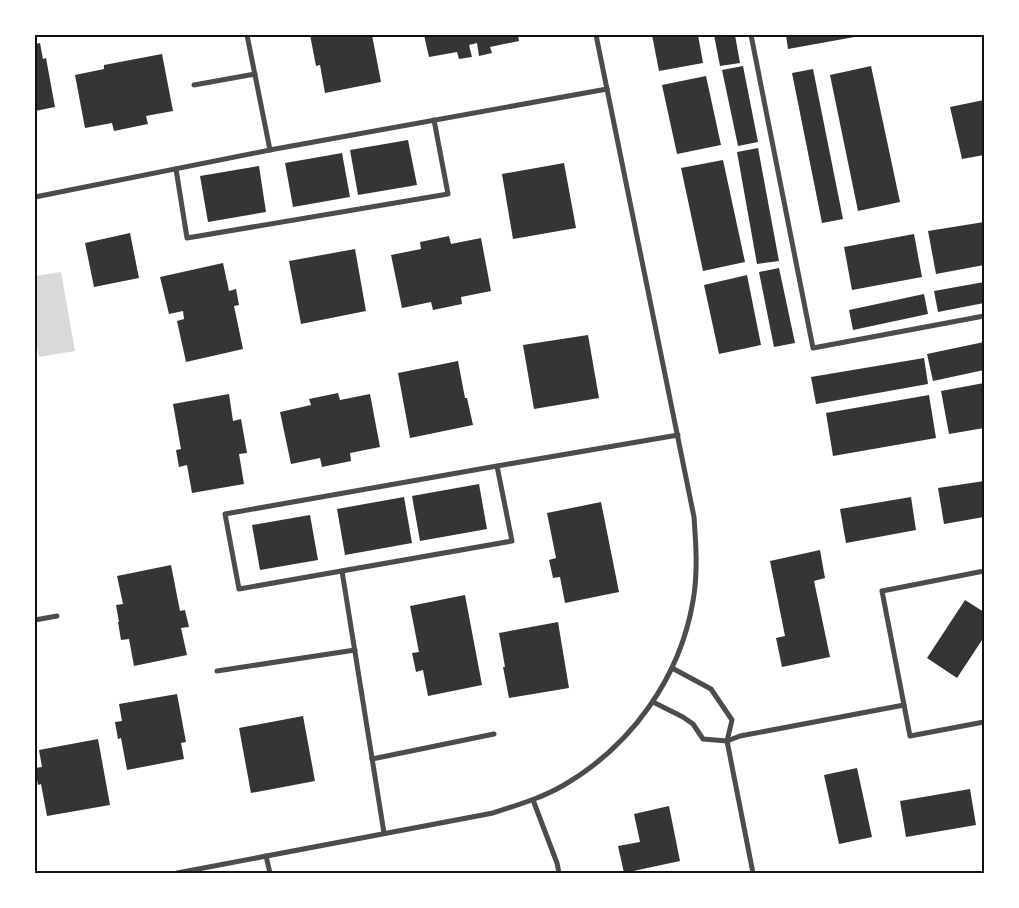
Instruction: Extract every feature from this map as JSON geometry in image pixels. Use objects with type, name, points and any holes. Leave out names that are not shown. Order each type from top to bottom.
[{"type":"street","points":[[247,35],[270,150]]},
{"type":"street","points":[[177,873],[493,813],[532,800],[564,785],[598,762],[628,734],[653,702],[672,668],[688,627],[694,600],[697,559],[694,518],[596,35]]},
{"type":"street","points":[[751,35],[813,348],[984,316]]},
{"type":"street","points":[[194,85],[255,74]]},
{"type":"street","points":[[35,196],[270,150],[607,89]]},
{"type":"street","points":[[176,168],[187,238],[448,194],[434,120]]},
{"type":"street","points":[[497,466],[512,541],[239,589],[224,514],[497,466],[678,435]]},
{"type":"street","points":[[342,571],[384,833]]},
{"type":"street","points":[[984,571],[882,591],[910,736],[984,722]]},
{"type":"street","points":[[35,620],[57,616]]},
{"type":"street","points":[[217,671],[354,650]]},
{"type":"street","points":[[672,668],[711,689],[732,720],[727,741],[753,873]]},
{"type":"street","points":[[653,702],[693,724],[703,738],[727,741],[740,736],[904,705]]},
{"type":"street","points":[[372,759],[494,734]]},
{"type":"street","points":[[532,800],[557,863],[559,873]]},
{"type":"street","points":[[266,856],[270,873]]},
{"type":"shaded area","points":[[61,272],[75,351],[39,357],[35,335],[35,276]]},
{"type":"building","points":[[310,35],[372,35],[381,82],[325,93],[320,65],[316,66]]},
{"type":"building","points":[[424,35],[518,35],[519,41],[490,47],[492,53],[479,56],[477,43],[469,45],[472,57],[459,59],[457,52],[429,57]]},
{"type":"building","points":[[652,35],[698,35],[703,63],[659,71]]},
{"type":"building","points":[[714,35],[735,35],[740,63],[720,66]]},
{"type":"building","points":[[786,35],[860,35],[860,36],[788,49]]},
{"type":"building","points":[[40,43],[43,59],[46,58],[55,107],[35,111],[35,44]]},
{"type":"building","points":[[162,54],[173,111],[146,116],[148,124],[114,131],[112,123],[85,128],[75,75],[104,69],[104,65]]},
{"type":"building","points":[[743,66],[758,142],[738,146],[722,70]]},
{"type":"building","points":[[871,66],[900,202],[858,211],[830,75]]},
{"type":"building","points":[[813,69],[843,219],[822,223],[792,73]]},
{"type":"building","points":[[706,76],[721,145],[677,154],[662,85]]},
{"type":"building","points":[[984,100],[984,155],[962,159],[950,107]]},
{"type":"building","points":[[408,140],[417,185],[358,195],[350,150]]},
{"type":"building","points":[[758,148],[779,261],[757,264],[737,152]]},
{"type":"building","points":[[342,153],[350,197],[293,207],[285,163]]},
{"type":"building","points":[[723,160],[745,262],[703,271],[681,168]]},
{"type":"building","points":[[564,163],[576,228],[513,239],[502,174]]},
{"type":"building","points":[[259,166],[266,212],[208,222],[200,176]]},
{"type":"building","points":[[984,222],[984,265],[936,274],[928,231]]},
{"type":"building","points":[[130,233],[139,278],[94,287],[85,243]]},
{"type":"building","points":[[914,234],[922,277],[852,290],[844,247]]},
{"type":"building","points":[[449,236],[451,244],[481,238],[491,291],[461,297],[462,304],[433,310],[431,302],[402,308],[391,255],[421,249],[420,242]]},
{"type":"building","points":[[355,249],[366,311],[301,324],[289,261]]},
{"type":"building","points":[[223,263],[229,291],[236,289],[239,305],[234,306],[243,349],[186,362],[177,321],[184,319],[183,311],[169,314],[160,277]]},
{"type":"building","points":[[779,268],[795,343],[774,347],[759,272]]},
{"type":"building","points":[[747,275],[761,345],[719,354],[704,285]]},
{"type":"building","points":[[984,282],[984,303],[938,312],[934,291]]},
{"type":"building","points":[[924,294],[928,314],[853,330],[849,310]]},
{"type":"building","points":[[588,335],[599,398],[534,409],[523,345]]},
{"type":"building","points":[[984,342],[984,370],[933,381],[927,354]]},
{"type":"building","points":[[924,358],[928,384],[816,404],[811,377]]},
{"type":"building","points":[[458,361],[465,398],[467,398],[473,425],[410,438],[398,373]]},
{"type":"building","points":[[984,383],[984,428],[949,434],[941,391]]},
{"type":"building","points":[[338,393],[340,400],[370,394],[380,447],[350,453],[351,461],[322,467],[320,458],[291,464],[280,412],[311,405],[309,399]]},
{"type":"building","points":[[229,394],[233,421],[241,419],[247,453],[239,454],[244,484],[192,493],[187,465],[179,467],[176,450],[181,449],[173,404]]},
{"type":"building","points":[[929,395],[936,438],[833,456],[826,413]]},
{"type":"building","points":[[984,481],[984,517],[944,524],[938,488]]},
{"type":"building","points":[[479,484],[487,529],[420,541],[412,496]]},
{"type":"building","points":[[404,497],[412,543],[345,555],[337,509]]},
{"type":"building","points":[[911,497],[916,530],[846,543],[840,509]]},
{"type":"building","points":[[601,502],[619,592],[565,603],[560,577],[553,578],[549,560],[556,558],[547,513]]},
{"type":"building","points":[[310,515],[318,560],[260,570],[252,525]]},
{"type":"building","points":[[820,550],[825,578],[814,581],[830,657],[782,667],[776,638],[785,636],[770,561]]},
{"type":"building","points":[[171,565],[180,611],[185,610],[189,627],[181,628],[187,655],[134,666],[129,639],[121,640],[116,605],[123,604],[117,576]]},
{"type":"building","points":[[465,595],[482,685],[428,696],[423,670],[416,672],[412,653],[419,652],[410,606]]},
{"type":"building","points":[[965,600],[984,612],[984,637],[957,678],[927,658]]},
{"type":"building","points":[[558,622],[569,688],[509,698],[499,633]]},
{"type":"building","points":[[177,694],[186,742],[181,743],[184,759],[127,770],[121,738],[118,739],[115,722],[122,721],[119,704]]},
{"type":"building","points":[[303,716],[315,781],[251,793],[239,728]]},
{"type":"building","points":[[98,739],[110,805],[47,816],[41,784],[38,785],[35,768],[42,767],[39,750]]},
{"type":"building","points":[[857,768],[872,837],[839,844],[824,775]]},
{"type":"building","points":[[970,789],[976,825],[906,837],[900,801]]},
{"type":"building","points":[[669,806],[680,861],[624,873],[618,846],[640,842],[634,814]]}]
